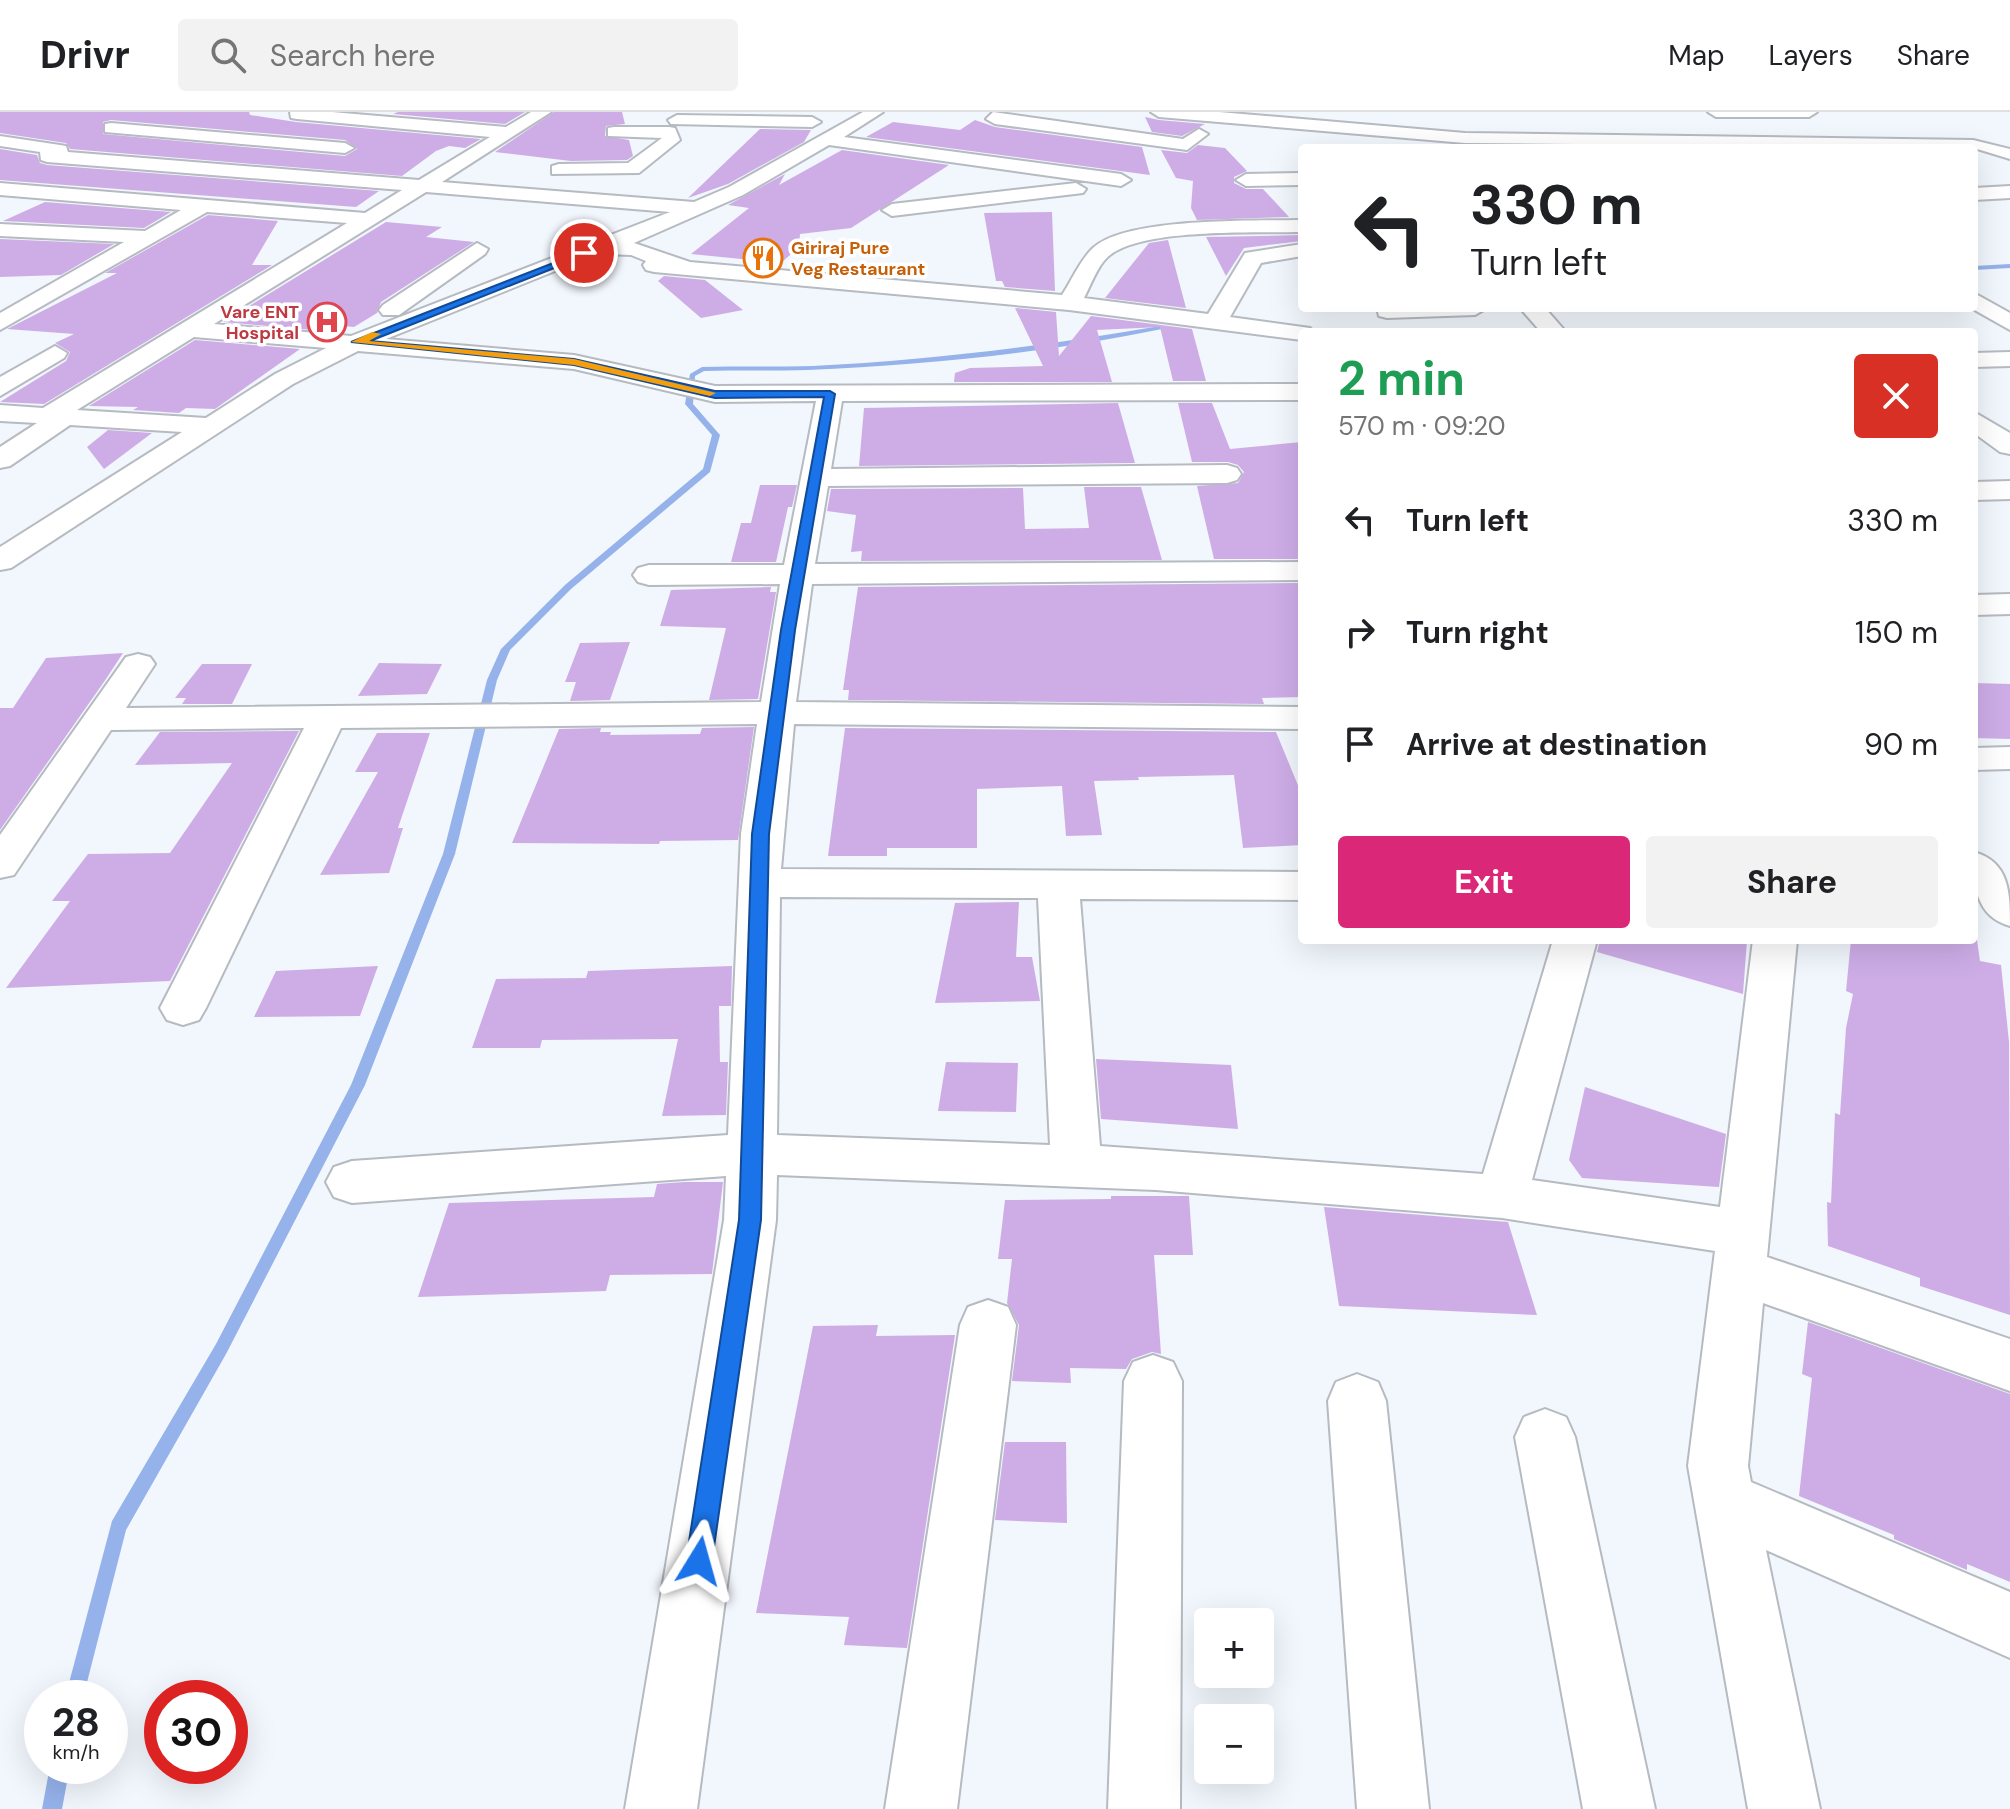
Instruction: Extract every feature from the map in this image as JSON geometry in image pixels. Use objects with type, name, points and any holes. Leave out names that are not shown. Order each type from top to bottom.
[{"type":"street","points":[[12,170],[149,112]]},
{"type":"street","points":[[0,460],[56,416],[189,329],[425,185],[469,163],[543,112]]},
{"type":"street","points":[[0,586],[267,409],[389,337],[579,264],[606,247],[697,208],[836,136],[875,112]]},
{"type":"street","points":[[1004,112],[995,119],[1187,145],[1217,117]]},
{"type":"street","points":[[1159,112],[1465,138],[1849,144]]},
{"type":"street","points":[[1705,113],[1809,112]]},
{"type":"street","points":[[286,113],[509,133]]},
{"type":"street","points":[[818,117],[808,126],[836,136],[968,159],[1121,180],[1058,192],[884,216],[968,159]]},
{"type":"street","points":[[677,120],[818,117]]},
{"type":"street","points":[[1600,142],[1626,121]]},
{"type":"street","points":[[1308,125],[1322,144]]},
{"type":"street","points":[[540,169],[632,169],[671,140],[669,132],[614,132]]},
{"type":"street","points":[[98,133],[359,149]]},
{"type":"street","points":[[0,141],[53,153],[697,208]]},
{"type":"street","points":[[1978,146],[2010,154]]},
{"type":"street","points":[[436,156],[469,163]]},
{"type":"street","points":[[151,201],[220,169]]},
{"type":"street","points":[[1246,180],[1298,179]]},
{"type":"street","points":[[0,189],[369,219]]},
{"type":"street","points":[[1978,194],[2010,192]]},
{"type":"street","points":[[0,323],[204,205]]},
{"type":"street","points":[[284,271],[283,248],[316,214]]},
{"type":"street","points":[[1069,303],[1100,252],[1128,240],[1173,232],[1298,226]]},
{"type":"street","points":[[0,230],[148,237]]},
{"type":"street","points":[[606,247],[617,260],[1069,303],[1298,332]]},
{"type":"street","points":[[389,337],[373,322],[477,249]]},
{"type":"street","points":[[1215,322],[1253,258],[1298,251]]},
{"type":"street","points":[[743,296],[782,276]]},
{"type":"street","points":[[20,286],[63,286]]},
{"type":"street","points":[[1978,303],[2010,323]]},
{"type":"street","points":[[1387,312],[1386,316],[1397,328]]},
{"type":"street","points":[[1536,312],[1550,328]]},
{"type":"street","points":[[189,329],[356,342],[389,337],[574,362],[715,394],[1298,395]]},
{"type":"street","points":[[0,561],[284,379],[356,342]]},
{"type":"street","points":[[0,388],[55,353]]},
{"type":"street","points":[[1978,360],[2010,359]]},
{"type":"street","points":[[661,1809],[750,1220],[761,834],[798,575],[830,394]]},
{"type":"street","points":[[0,413],[212,426]]},
{"type":"street","points":[[1978,423],[2010,446]]},
{"type":"street","points":[[815,478],[1227,474]]},
{"type":"street","points":[[1978,491],[2010,490]]},
{"type":"street","points":[[649,575],[1298,571]]},
{"type":"street","points":[[1978,605],[2010,604]]},
{"type":"street","points":[[0,865],[97,719],[138,664]]},
{"type":"street","points":[[97,719],[777,713],[1298,718]]},
{"type":"street","points":[[183,1008],[328,717]]},
{"type":"street","points":[[1978,759],[2010,758]]},
{"type":"street","points":[[1978,870],[2010,912]]},
{"type":"street","points":[[760,883],[1298,886]]},
{"type":"street","points":[[1058,885],[1076,1166]]},
{"type":"street","points":[[1502,1197],[1574,944]]},
{"type":"street","points":[[1775,944],[1718,1466],[1784,1809]]},
{"type":"street","points":[[352,1182],[752,1154],[1156,1169],[1502,1197],[1741,1252],[2010,1365]]},
{"type":"street","points":[[921,1809],[988,1325]]},
{"type":"street","points":[[1144,1809],[1153,1381]]},
{"type":"street","points":[[1357,1401],[1393,1809]]},
{"type":"street","points":[[1545,1437],[1619,1809]]},
{"type":"street","points":[[1725,1501],[2010,1625]]},
{"type":"building","points":[[0,112],[249,112],[250,115],[296,122],[481,139],[465,148],[449,146],[436,151],[402,176],[70,149],[66,143],[0,133]],"holes":[[[111,120],[345,140],[357,149],[345,156],[103,134],[103,122]]]},
{"type":"building","points":[[525,112],[505,124],[393,114]]},
{"type":"building","points":[[554,112],[622,112],[625,124],[606,126],[605,136],[629,140],[633,156],[627,160],[571,161],[495,152]]},
{"type":"building","points":[[1145,117],[1205,124],[1182,136],[1152,132]]},
{"type":"building","points":[[975,120],[995,127],[1142,147],[1150,175],[866,137],[893,122],[960,130]]},
{"type":"building","points":[[760,129],[811,130],[804,142],[728,184],[688,198]]},
{"type":"building","points":[[1198,145],[1225,148],[1247,171],[1234,177],[1234,183],[1246,189],[1263,189],[1289,217],[1197,220],[1191,208],[1193,181],[1176,178],[1161,150],[1187,153]]},
{"type":"building","points":[[0,149],[37,155],[40,163],[47,165],[379,191],[356,207],[0,180]]},
{"type":"building","points":[[842,150],[949,165],[851,228],[800,234],[799,247],[781,263],[691,254],[749,208],[728,205],[785,174],[779,185]]},
{"type":"building","points":[[45,202],[171,212],[144,228],[3,221]]},
{"type":"building","points":[[1052,212],[1055,291],[1005,287],[1002,281],[996,281],[984,213]]},
{"type":"building","points":[[208,215],[278,221],[252,265],[272,265],[44,404],[0,402],[66,361],[70,352],[55,343],[74,334],[7,329],[117,273],[105,273]]},
{"type":"building","points":[[386,222],[442,227],[426,237],[474,242],[381,302],[377,313],[354,327],[332,325],[324,331],[223,322]]},
{"type":"building","points":[[1298,235],[1298,241],[1244,248],[1226,276],[1206,237]]},
{"type":"building","points":[[0,239],[114,244],[61,275],[0,277]]},
{"type":"building","points":[[1168,240],[1186,308],[1105,298],[1149,243]]},
{"type":"building","points":[[664,276],[705,280],[743,310],[701,318],[658,281]]},
{"type":"building","points":[[1015,308],[1056,312],[1059,356],[1091,316],[1192,329],[1206,381],[1173,381],[1160,327],[1097,330],[1112,382],[954,382],[955,373],[970,368],[1043,366]]},
{"type":"building","points":[[195,340],[300,349],[215,409],[186,408],[179,413],[133,410],[138,407],[89,406]]},
{"type":"building","points":[[1118,403],[1135,463],[859,466],[864,408]]},
{"type":"building","points":[[1178,403],[1212,403],[1230,449],[1298,442],[1298,559],[1214,559],[1197,486],[1238,483],[1244,472],[1238,465],[1228,462],[1192,462]]},
{"type":"building","points":[[108,430],[152,433],[104,469],[87,447]]},
{"type":"building","points":[[760,485],[797,485],[792,507],[788,507],[776,562],[731,562],[741,523],[751,523]]},
{"type":"building","points":[[1084,487],[1141,487],[1162,560],[861,561],[862,551],[851,552],[856,515],[827,511],[831,489],[1023,488],[1025,529],[1089,528]]},
{"type":"building","points":[[1298,583],[1298,697],[1262,698],[1264,704],[848,700],[849,690],[843,690],[858,587]]},
{"type":"building","points":[[771,587],[770,592],[776,592],[758,699],[709,700],[726,628],[660,626],[671,590]]},
{"type":"building","points":[[630,642],[610,700],[570,701],[576,682],[565,682],[580,643]]},
{"type":"building","points":[[123,653],[0,830],[0,708],[13,708],[46,658]]},
{"type":"building","points":[[379,663],[442,664],[427,694],[358,696]]},
{"type":"building","points":[[202,664],[252,664],[232,704],[182,704],[186,698],[175,698]]},
{"type":"building","points":[[1978,683],[2010,684],[2010,739],[1978,738]]},
{"type":"building","points":[[754,727],[738,840],[660,841],[659,844],[512,843],[559,729],[601,728],[600,732],[611,732],[610,735],[700,734],[702,728]]},
{"type":"building","points":[[845,728],[1276,732],[1298,785],[1298,845],[1243,848],[1234,775],[1138,777],[1139,780],[1094,781],[1102,835],[1066,836],[1062,786],[977,789],[977,848],[887,848],[887,856],[828,856]]},
{"type":"building","points":[[299,731],[170,981],[6,988],[70,901],[52,901],[88,854],[170,853],[232,763],[135,765],[160,732]]},
{"type":"building","points":[[377,733],[430,733],[398,828],[403,828],[389,873],[320,875],[378,772],[355,772]]},
{"type":"building","points":[[1019,902],[1016,957],[1032,957],[1040,1001],[935,1003],[955,903]]},
{"type":"building","points":[[1599,944],[1747,944],[1743,994],[1597,952]]},
{"type":"building","points":[[1851,944],[1978,944],[1980,961],[2001,965],[2009,1042],[2010,1315],[1920,1286],[1920,1278],[1828,1246],[1827,1202],[1831,1203],[1835,1113],[1840,1115],[1846,1028],[1853,994],[1846,991]]},
{"type":"building","points":[[378,966],[360,1016],[254,1017],[276,971]]},
{"type":"building","points":[[732,966],[731,1006],[719,1006],[720,1062],[728,1062],[726,1115],[662,1116],[678,1039],[542,1040],[540,1048],[472,1048],[496,979],[586,978],[588,971]]},
{"type":"building","points":[[1096,1059],[1231,1065],[1238,1129],[1101,1119]]},
{"type":"building","points":[[946,1062],[1018,1063],[1016,1112],[938,1111]]},
{"type":"building","points":[[1585,1087],[1726,1134],[1719,1187],[1582,1178],[1569,1160]]},
{"type":"building","points":[[723,1182],[712,1274],[610,1275],[606,1291],[418,1297],[449,1203],[654,1197],[657,1184]]},
{"type":"building","points":[[1111,1196],[1189,1196],[1193,1255],[1154,1255],[1161,1354],[1152,1352],[1132,1359],[1126,1369],[1070,1368],[1071,1383],[1012,1381],[1019,1325],[1007,1303],[1012,1259],[998,1259],[1005,1200],[1111,1199]]},
{"type":"building","points":[[1324,1207],[1508,1222],[1537,1315],[1339,1306]]},
{"type":"building","points":[[1808,1322],[2010,1394],[2010,1582],[1967,1564],[1967,1570],[1894,1539],[1894,1535],[1799,1496],[1812,1378],[1802,1374]]},
{"type":"building","points":[[878,1325],[876,1336],[955,1335],[907,1648],[844,1645],[849,1617],[756,1613],[813,1326]]},
{"type":"building","points":[[1005,1442],[1066,1442],[1067,1523],[995,1520]]},
{"type":"waterway","points":[[1978,268],[2010,266]]},
{"type":"waterway","points":[[79,1680],[118,1527],[221,1349],[358,1085],[449,854],[492,680],[506,649],[568,587],[707,470],[716,435],[689,404],[692,375],[702,369],[810,368],[951,357],[1035,348],[1160,328]]},
{"type":"waterway","points":[[52,1809],[57,1784]]},
{"type":"slow traffic","points":[[376,334],[356,342],[574,362],[710,393]]},
{"type":"place","name":"Giriraj Pure Veg Restaurant","points":[[763,258]]},
{"type":"place","name":"Vare ENT Hospital","points":[[327,322]]},
{"type":"route","points":[[584,253],[356,342],[574,362],[715,394],[830,394],[788,630],[761,834],[750,1220],[699,1561]]}]
